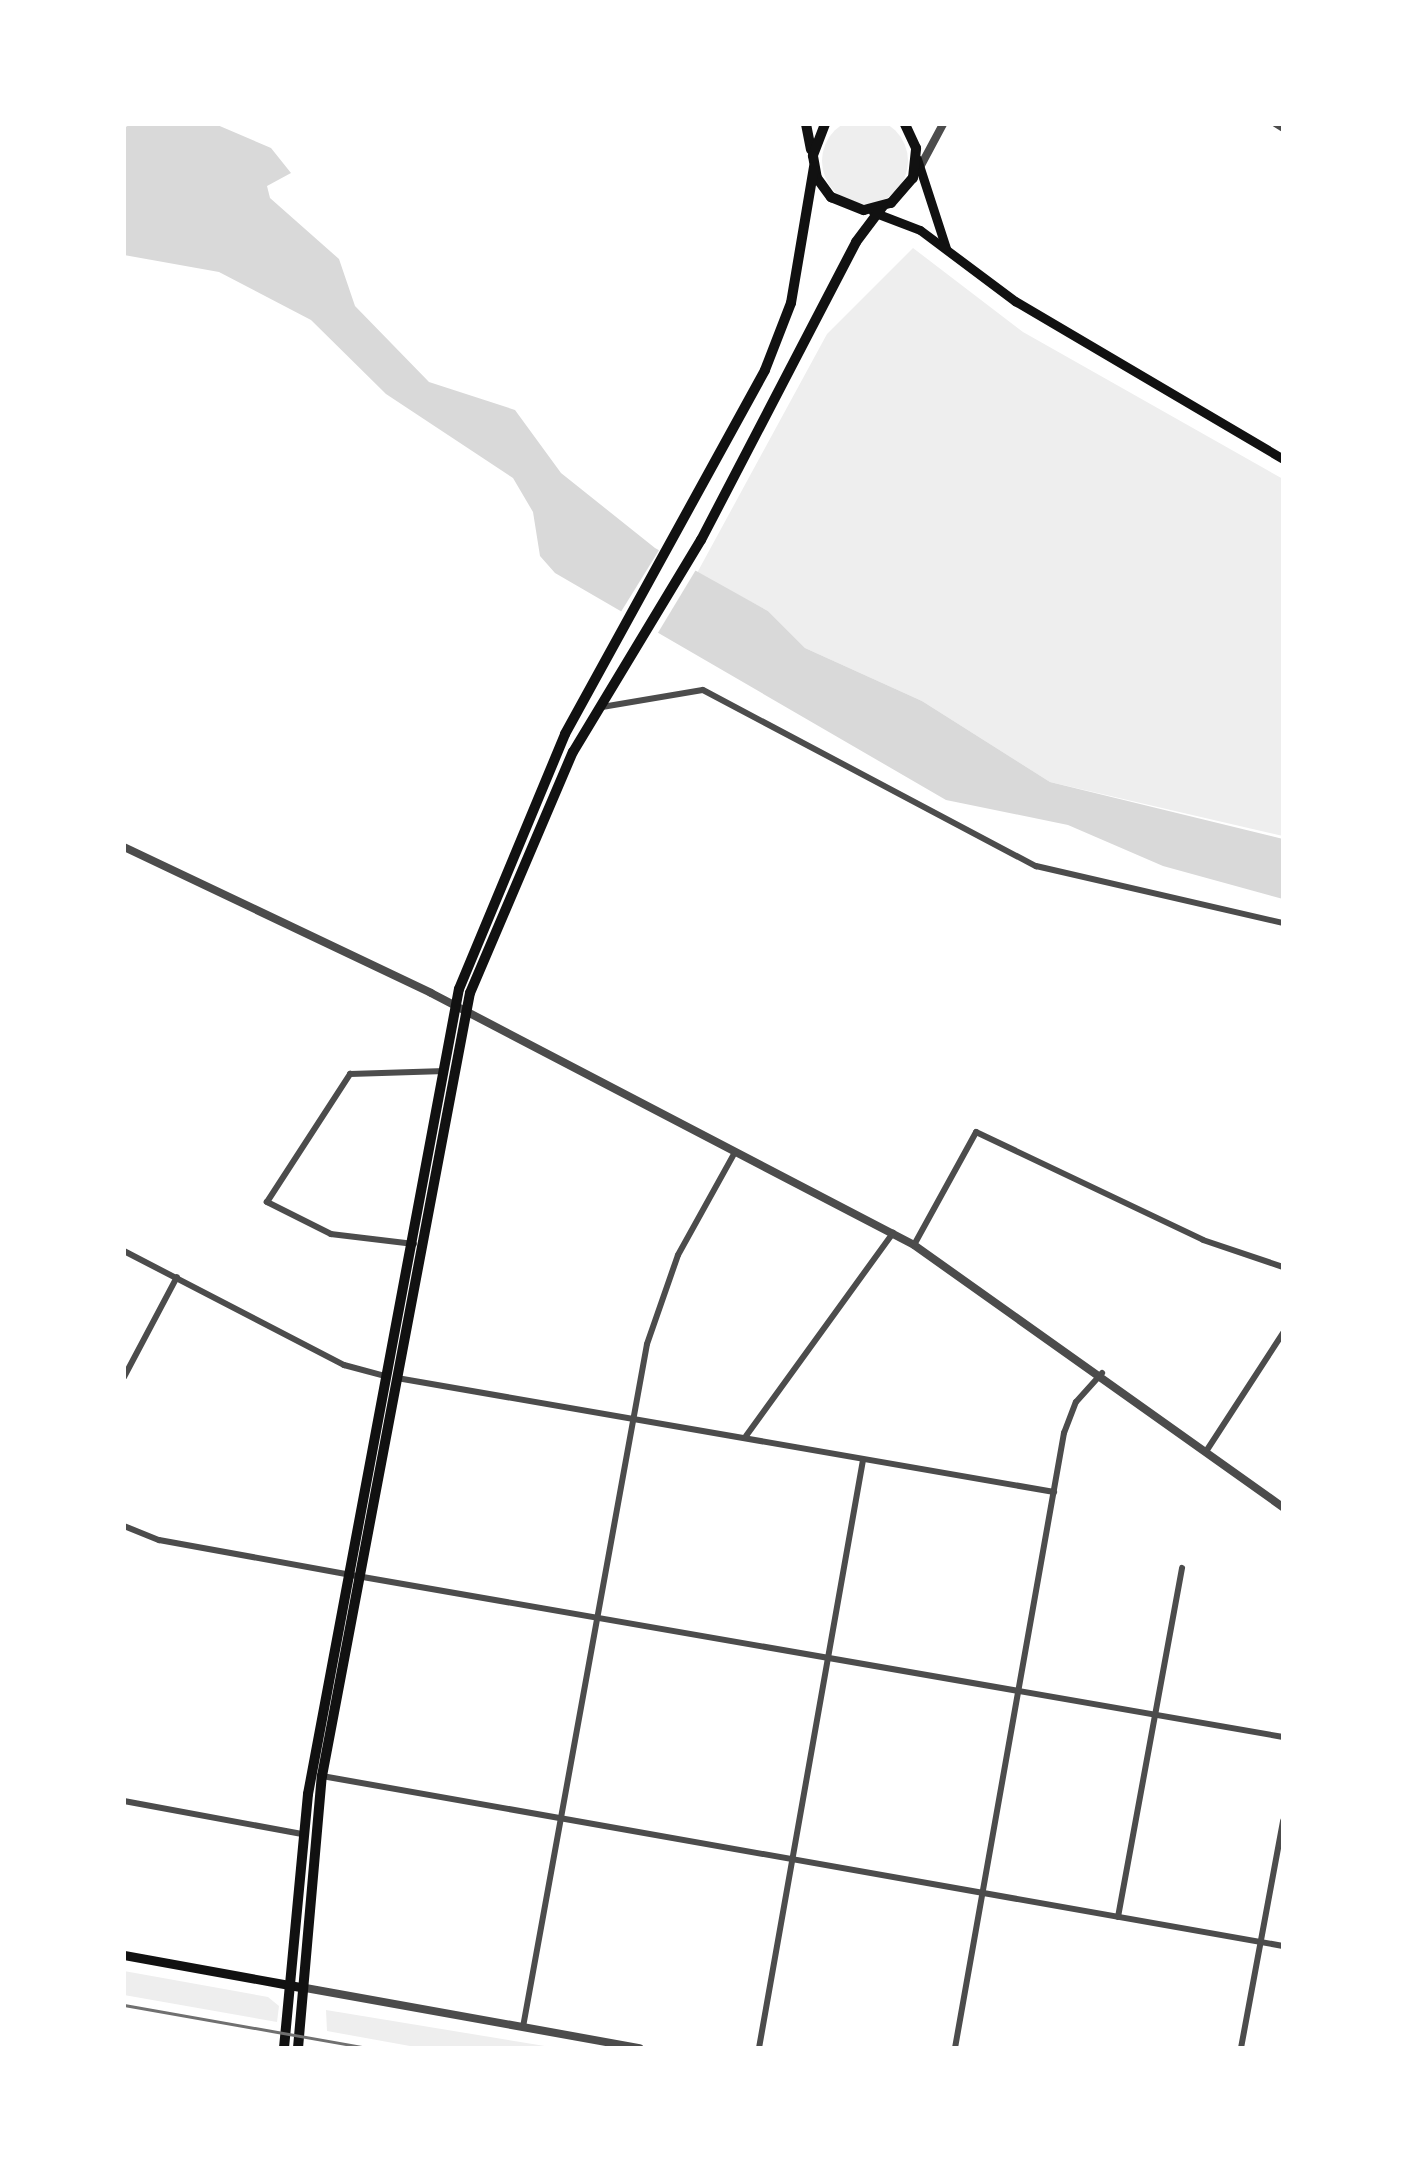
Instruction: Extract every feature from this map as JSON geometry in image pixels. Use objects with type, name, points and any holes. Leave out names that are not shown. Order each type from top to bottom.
[{"type":"main road","points":[[806,124],[813,161],[831,197],[864,210],[880,210],[946,248],[1015,301],[1283,459]]},
{"type":"main road","points":[[298,2048],[300,1987],[322,1776],[455,1007],[549,768],[612,645],[683,529],[785,323],[813,161],[825,124]]},
{"type":"main road","points":[[905,124],[946,248]]},
{"type":"main road","points":[[284,2048],[286,1985],[302,1834],[345,1574],[391,1377],[466,1014],[544,812],[631,655],[701,540],[880,210],[913,178],[918,163]]},
{"type":"main road","points":[[124,1955],[300,1987]]},
{"type":"street","points":[[918,163],[943,124]]},
{"type":"street","points":[[1275,124],[1283,129]]},
{"type":"street","points":[[602,707],[703,690],[1036,866],[1283,923]]},
{"type":"street","points":[[124,847],[455,1007],[734,1154],[893,1233],[1102,1373],[1283,1507]]},
{"type":"street","points":[[414,1244],[331,1234],[270,1206],[268,1196],[350,1074],[445,1071]]},
{"type":"street","points":[[914,1245],[976,1132],[1203,1240],[1283,1267]]},
{"type":"street","points":[[523,2027],[600,1616],[633,1416],[678,1255],[734,1154]]},
{"type":"street","points":[[746,1436],[893,1233]]},
{"type":"street","points":[[124,1251],[344,1365],[391,1377],[633,1416],[863,1460],[1054,1492]]},
{"type":"street","points":[[124,1377],[177,1277]]},
{"type":"street","points":[[1207,1450],[1283,1333]]},
{"type":"street","points":[[955,2048],[1016,1690],[1069,1416],[1102,1373]]},
{"type":"street","points":[[759,2048],[791,1859],[831,1657],[863,1460]]},
{"type":"street","points":[[124,1526],[159,1540],[345,1574],[1283,1737]]},
{"type":"street","points":[[1118,1917],[1182,1568]]},
{"type":"street","points":[[322,1776],[1283,1946]]},
{"type":"street","points":[[124,1801],[302,1834]]},
{"type":"street","points":[[1241,2048],[1283,1821]]},
{"type":"street","points":[[300,1987],[640,2048]]},
{"type":"shaded area","points":[[865,118],[889,125],[901,137],[908,161],[901,185],[889,197],[865,204],[841,197],[829,185],[822,161],[829,137],[841,125]]},
{"type":"shaded area","points":[[131,124],[215,124],[271,148],[291,173],[267,186],[270,198],[339,259],[355,306],[429,382],[515,410],[561,473],[655,548],[768,611],[805,648],[922,701],[1050,782],[1283,839],[1283,899],[1163,866],[1068,825],[946,800],[555,573],[540,556],[533,512],[513,478],[386,394],[311,320],[219,272],[124,255],[124,128]]},
{"type":"shaded area","points":[[913,248],[1023,332],[1283,479],[1283,836],[1050,782],[922,701],[805,648],[768,611],[697,573],[827,334]]},
{"type":"shaded area","points":[[124,1971],[268,1997],[279,2006],[277,2022],[124,1995]]},
{"type":"shaded area","points":[[326,2010],[557,2048],[421,2048],[327,2031]]},
{"type":"pier","points":[[661,547],[697,568],[656,636],[619,615]]},
{"type":"railway","points":[[124,2005],[367,2048]]}]
